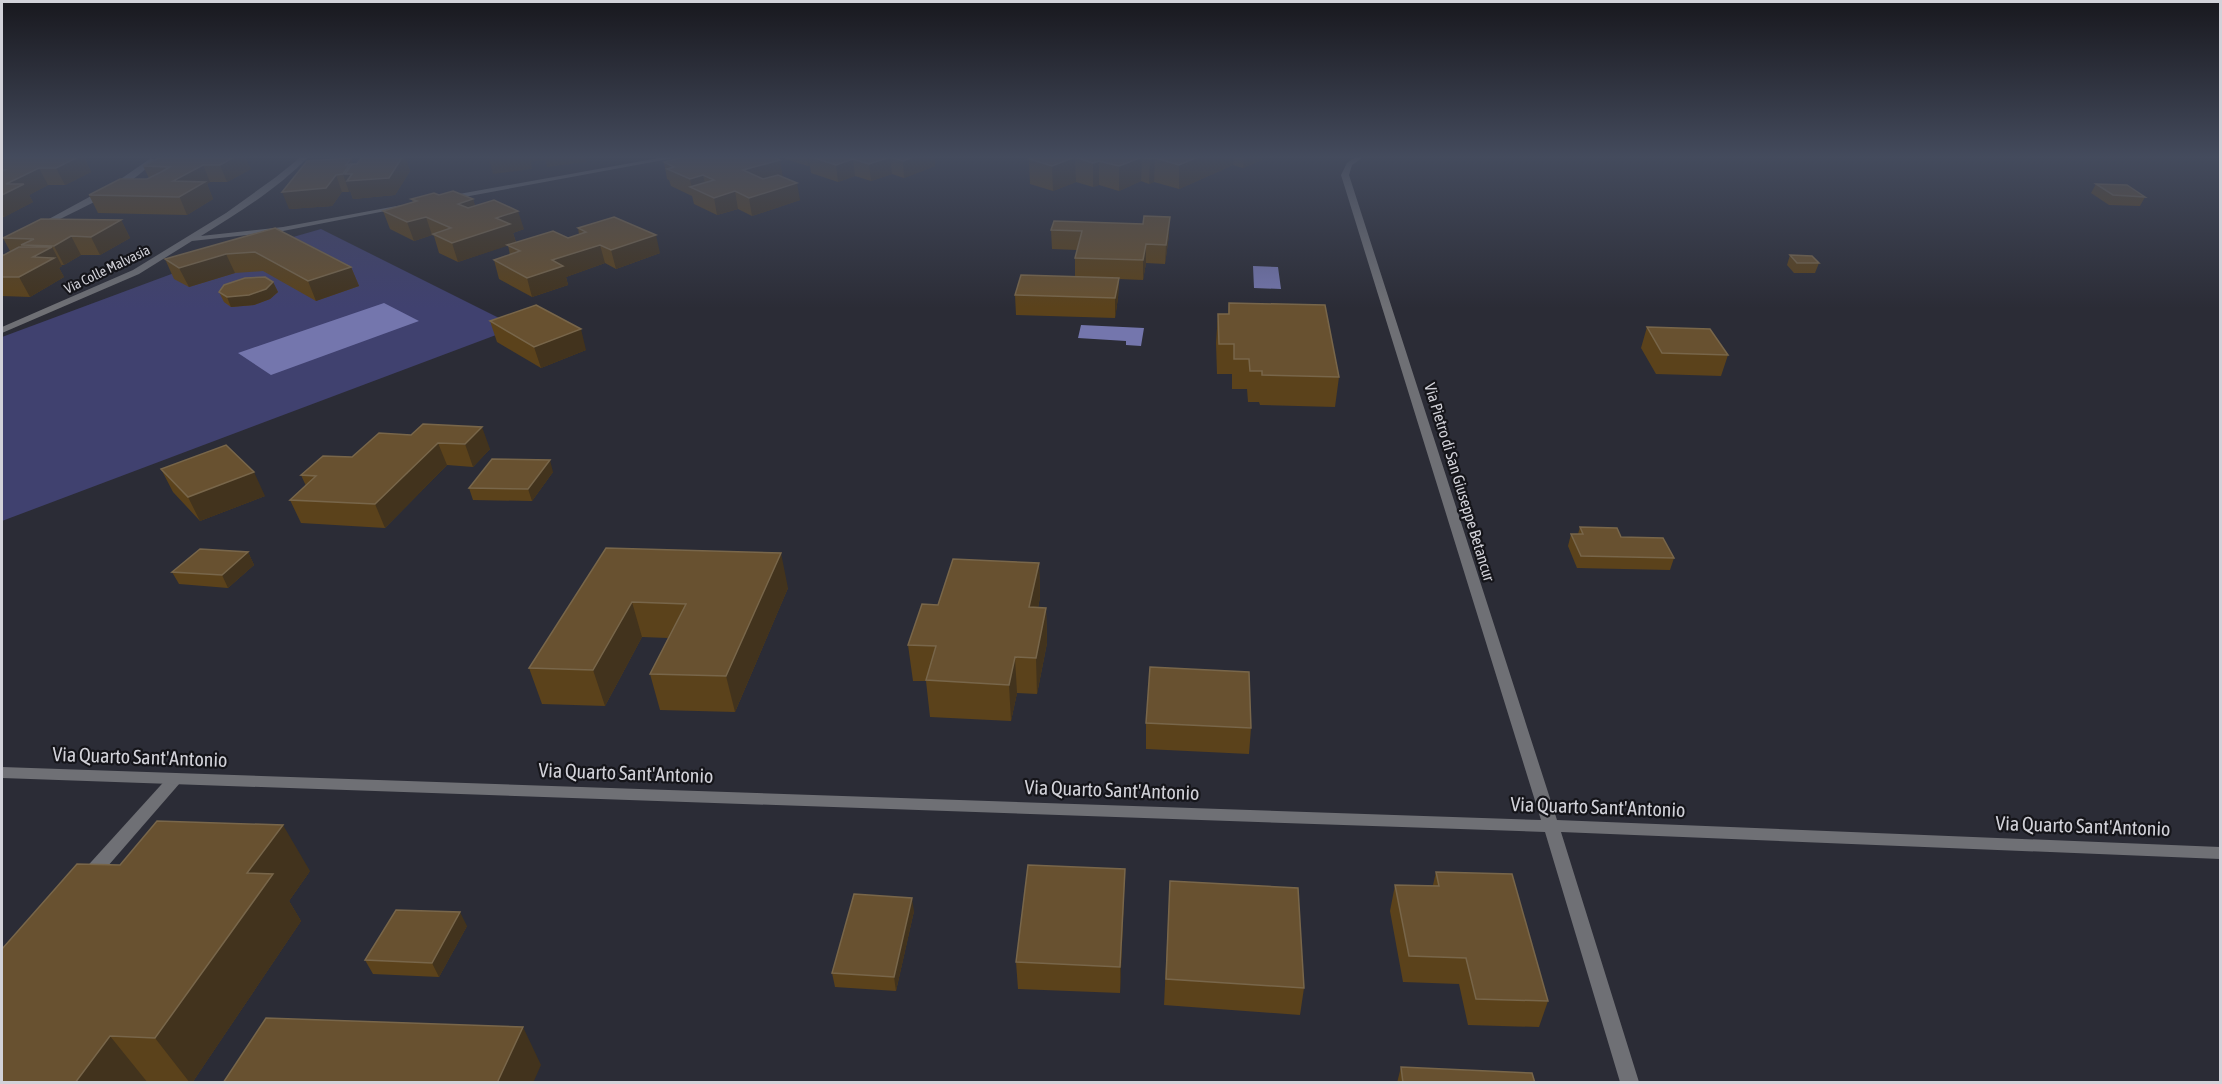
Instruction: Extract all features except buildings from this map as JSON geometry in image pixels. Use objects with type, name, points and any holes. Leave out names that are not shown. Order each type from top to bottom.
[{"type":"street","points":[[32,230],[76,207]]},
{"type":"street","name":"Via Colle Malvasia","points":[[2,330],[136,272],[193,239],[241,207]]},
{"type":"street","points":[[193,239],[283,229],[406,207]]},
{"type":"street","name":"Via Pietro di San Giuseppe Betancur","points":[[1355,207],[1551,826]]},
{"type":"street","name":"Via Quarto Sant'Antonio","points":[[2,773],[1551,826],[2220,853]]},
{"type":"street","points":[[81,885],[175,779]]},
{"type":"street","points":[[1551,826],[1629,1083]]},
{"type":"shaded area","points":[[321,229],[517,327],[2,521],[2,337],[193,266]]},
{"type":"shaded area","points":[[1253,266],[1278,267],[1281,289],[1254,288]]},
{"type":"shaded area","points":[[384,303],[419,321],[271,375],[238,353]]},
{"type":"shaded area","points":[[1081,325],[1144,328],[1141,346],[1126,345],[1126,341],[1078,338]]}]
